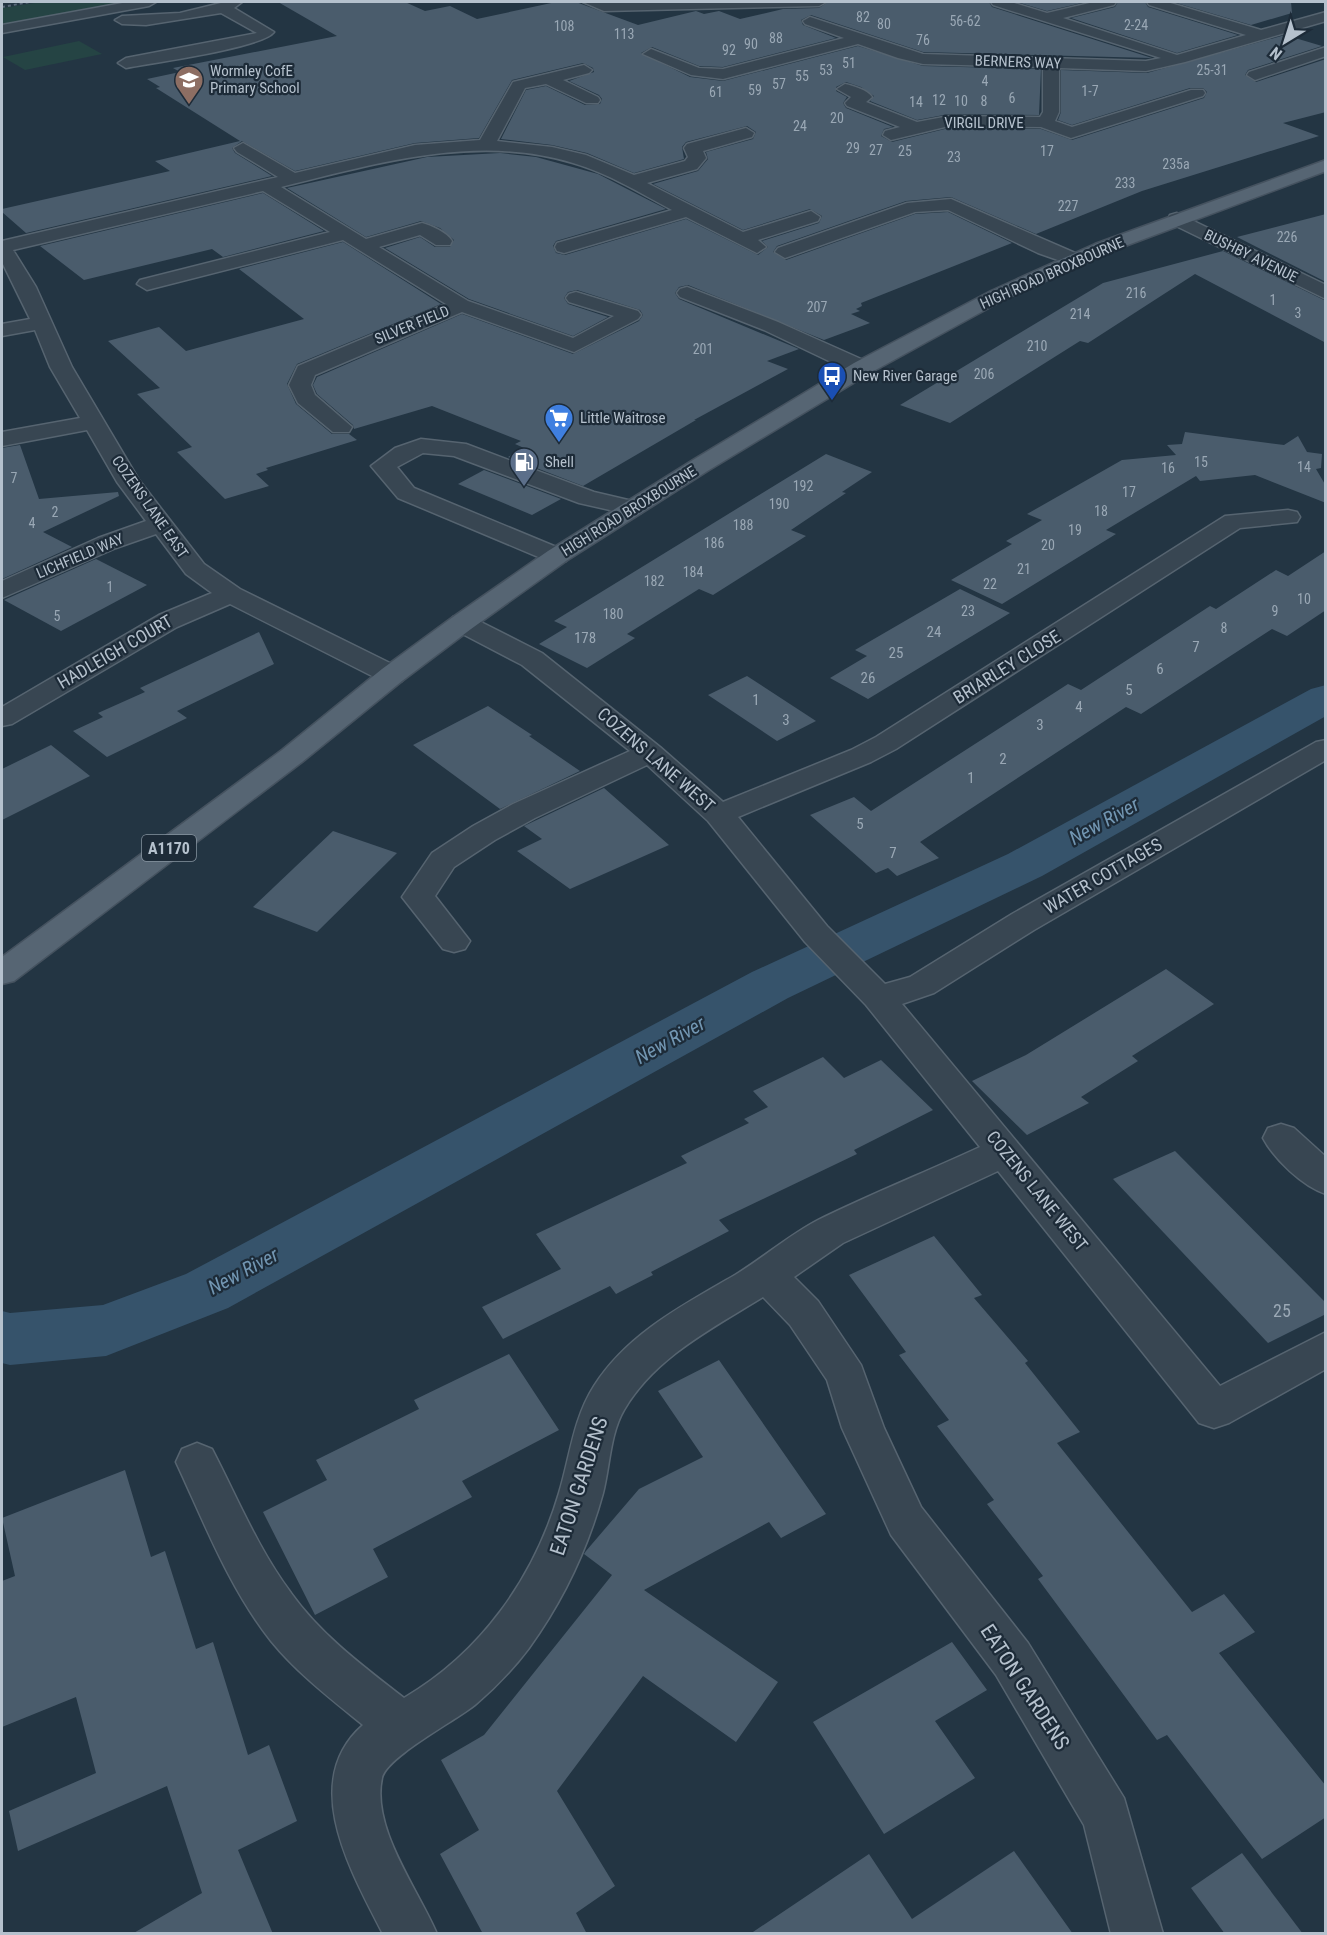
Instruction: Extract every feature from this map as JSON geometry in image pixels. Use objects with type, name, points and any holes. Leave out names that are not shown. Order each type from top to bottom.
[{"type":"main road","name":"HIGH ROAD BROXBOURNE","points":[[2,973],[292,756],[392,675],[462,623],[557,556],[632,508],[862,368],[998,295],[1075,260],[1177,219],[1326,165]]},
{"type":"street","points":[[2,29],[149,2]]},
{"type":"street","points":[[597,4],[775,5],[819,2]]},
{"type":"street","points":[[1008,2],[1180,59]]},
{"type":"street","points":[[1048,17],[1109,2]]},
{"type":"street","points":[[1154,2],[1261,35]]},
{"type":"street","points":[[98,11],[112,18],[136,22],[229,4],[267,32],[256,38],[126,63]]},
{"type":"street","points":[[1304,8],[1326,15]]},
{"type":"street","name":"BERNERS WAY","points":[[810,21],[922,58],[1146,66],[1180,59],[1326,15]]},
{"type":"street","points":[[1038,30],[1066,23]]},
{"type":"street","points":[[1287,27],[1316,35]]},
{"type":"street","points":[[651,54],[697,72],[723,74],[859,39]]},
{"type":"street","points":[[1141,47],[1171,39]]},
{"type":"street","points":[[1255,75],[1326,51]]},
{"type":"street","name":"VIRGIL DRIVE","points":[[1043,122],[1048,119],[1051,112],[1051,63]]},
{"type":"street","points":[[486,145],[519,85],[584,70]]},
{"type":"street","points":[[547,78],[592,100]]},
{"type":"street","points":[[845,89],[864,97],[853,103],[916,127]]},
{"type":"street","name":"VIRGIL DRIVE","points":[[891,135],[916,127],[949,121],[1043,122],[1071,133],[1197,93]]},
{"type":"street","points":[[633,182],[691,165],[697,158],[693,148],[746,133]]},
{"type":"street","points":[[2,247],[415,150],[486,145],[552,152],[580,159],[633,182],[750,243],[811,217]]},
{"type":"street","points":[[243,148],[293,179]]},
{"type":"street","name":"SILVER FIELD","points":[[266,185],[462,305]]},
{"type":"street","points":[[785,252],[912,207],[951,204],[1045,249],[1075,260]]},
{"type":"street","points":[[564,247],[688,211]]},
{"type":"street","points":[[403,217],[443,241]]},
{"type":"street","name":"BUSHBY AVENUE","points":[[1177,219],[1326,293]]},
{"type":"street","points":[[364,245],[422,229]]},
{"type":"street","points":[[147,284],[345,234]]},
{"type":"street","name":"COZENS LANE EAST","points":[[2,247],[26,287],[61,367],[129,482],[195,569],[231,594],[392,675]]},
{"type":"street","points":[[687,293],[771,326],[862,368]]},
{"type":"street","points":[[462,305],[574,345],[631,315],[576,298]]},
{"type":"street","name":"SILVER FIELD","points":[[341,427],[306,398],[300,385],[306,371],[462,305]]},
{"type":"street","points":[[2,330],[41,323]]},
{"type":"street","points":[[2,439],[94,423]]},
{"type":"street","points":[[557,556],[406,493],[383,466],[403,453],[421,446],[458,449],[587,498],[632,508]]},
{"type":"street","name":"BRIARLEY CLOSE","points":[[719,814],[852,760],[886,743],[999,673],[1234,520],[1287,517]]},
{"type":"street","name":"LICHFIELD WAY","points":[[2,590],[107,543],[160,525]]},
{"type":"street","name":"HADLEIGH COURT","points":[[2,718],[168,621],[231,594]]},
{"type":"street","name":"COZENS LANE WEST","points":[[462,623],[493,636],[532,659],[650,753],[719,814],[816,934],[867,987],[1006,1151],[1214,1410],[1326,1349]]},
{"type":"street","name":"WATER COTTAGES","points":[[867,987],[907,992],[922,985],[1023,922],[1326,748]]},
{"type":"street","points":[[454,941],[418,897],[443,860],[524,811],[650,753]]},
{"type":"street","points":[[1281,1138],[1326,1180]]},
{"type":"street","name":"EATON GARDENS","points":[[411,1934],[368,1845],[357,1807],[355,1785],[359,1768],[379,1741],[440,1703],[493,1656],[547,1582],[582,1492],[596,1427],[608,1400],[621,1380],[643,1355],[667,1336],[767,1275],[830,1232],[1006,1151]]},
{"type":"street","name":"EATON GARDENS","points":[[767,1275],[804,1313],[836,1357],[847,1377],[863,1428],[906,1521],[1012,1659],[1106,1816],[1137,1934]]},
{"type":"street","points":[[197,1462],[257,1579],[288,1626],[340,1676],[403,1727]]},
{"type":"green space","points":[[41,2],[126,2],[2,24],[2,8]]},
{"type":"green space","points":[[79,41],[102,54],[25,70],[3,57]]},
{"type":"building","points":[[278,2],[405,2],[425,11],[450,6],[477,19],[556,2],[576,2],[638,25],[696,11],[704,14],[719,11],[740,19],[783,9],[819,8],[828,2],[989,2],[992,7],[1152,58],[923,52],[811,15],[801,20],[803,25],[836,38],[723,67],[699,66],[652,47],[641,53],[690,77],[723,81],[858,46],[923,66],[1041,69],[1039,115],[949,114],[917,120],[870,101],[874,96],[861,87],[846,82],[836,87],[836,91],[847,97],[843,103],[846,108],[893,127],[884,129],[881,136],[892,142],[949,128],[1041,129],[1072,140],[1204,98],[1207,92],[1203,88],[1190,88],[1072,125],[1058,120],[1061,112],[1061,70],[1147,73],[1285,35],[1322,46],[1248,70],[1245,75],[1256,82],[1326,59],[1326,112],[1283,123],[1319,136],[1142,191],[1036,234],[951,197],[906,201],[777,246],[773,252],[786,260],[915,214],[948,212],[1012,243],[861,303],[862,306],[856,309],[860,311],[851,314],[870,323],[824,340],[688,285],[679,287],[675,293],[679,299],[799,349],[767,361],[788,369],[694,420],[696,420],[583,486],[508,457],[524,448],[515,444],[521,441],[432,406],[354,429],[353,425],[317,394],[313,385],[317,377],[462,314],[573,354],[639,321],[643,315],[640,310],[577,290],[568,292],[564,298],[568,304],[608,317],[573,336],[469,299],[385,248],[420,237],[435,247],[450,247],[454,240],[440,228],[421,221],[366,237],[287,188],[427,157],[500,153],[536,157],[598,174],[666,209],[556,241],[553,246],[556,253],[565,255],[686,219],[758,255],[768,247],[762,241],[819,223],[822,216],[810,209],[743,230],[653,184],[698,171],[708,159],[706,152],[753,139],[756,132],[747,126],[686,142],[682,147],[684,159],[634,173],[587,153],[552,145],[501,139],[526,90],[546,86],[585,105],[600,104],[602,99],[599,95],[569,81],[594,72],[593,68],[583,63],[512,80],[479,138],[415,143],[295,171],[242,141],[232,148],[235,153],[272,176],[26,233],[2,212],[2,209],[170,171],[155,161],[240,141],[156,88],[160,87],[147,79],[180,72],[173,68],[337,36]]},
{"type":"building","points":[[1017,2],[1086,2],[1047,11]]},
{"type":"building","points":[[1118,2],[1145,2],[1148,7],[1238,35],[1177,53],[1071,18],[1115,7]]},
{"type":"building","points":[[1173,2],[1291,2],[1292,13],[1251,25]]},
{"type":"building","points":[[263,193],[324,231],[223,257],[212,249],[84,280],[40,246]]},
{"type":"building","points":[[1326,214],[1326,282],[1237,237]]},
{"type":"building","points":[[343,242],[441,304],[297,364],[287,384],[296,404],[332,434],[349,434],[357,440],[266,468],[268,470],[256,474],[269,486],[225,499],[177,452],[192,447],[137,394],[160,388],[108,341],[159,327],[186,351],[304,319],[239,269]]},
{"type":"building","points":[[1223,251],[1326,301],[1326,343],[1195,274],[1088,343],[1080,341],[950,423],[900,405],[1103,283]]},
{"type":"building","points":[[1185,432],[1284,445],[1298,436],[1307,452],[1322,454],[1321,468],[1316,469],[1326,486],[1326,503],[1255,475],[1200,481],[1196,476],[1106,530],[1116,534],[1002,604],[951,580],[1012,544],[1006,541],[1042,520],[1027,514],[1122,460],[1176,455],[1167,445],[1182,444]]},
{"type":"building","points":[[20,445],[39,499],[118,492],[119,496],[43,532],[72,547],[2,579],[2,448]]},
{"type":"building","points":[[826,454],[872,472],[842,492],[846,493],[791,530],[806,536],[713,595],[699,589],[627,634],[635,638],[587,668],[539,644],[567,627],[554,621]]},
{"type":"building","points":[[484,470],[561,499],[532,515],[458,484]]},
{"type":"building","points":[[1326,551],[1326,610],[1287,636],[1272,629],[1141,714],[1126,707],[920,842],[939,858],[897,876],[888,868],[876,873],[810,815],[854,797],[871,811],[1068,684],[1081,690],[1210,606],[1216,609],[1276,570],[1288,576]]},
{"type":"building","points":[[96,559],[147,585],[61,631],[4,600]]},
{"type":"building","points":[[960,589],[1010,613],[868,699],[830,678],[867,656],[855,650]]},
{"type":"building","points":[[259,632],[274,664],[177,711],[187,718],[107,757],[73,731],[103,717],[98,713],[145,692],[140,688]]},
{"type":"building","points":[[747,676],[816,721],[777,741],[708,695]]},
{"type":"building","points":[[488,706],[580,771],[500,809],[413,745]]},
{"type":"building","points":[[51,745],[90,776],[2,820],[2,769]]},
{"type":"building","points":[[604,788],[669,845],[570,889],[517,851],[542,839],[524,826]]},
{"type":"building","points":[[333,831],[397,853],[317,932],[253,907]]},
{"type":"building","points":[[1166,969],[1214,1004],[1132,1056],[1138,1061],[1081,1097],[1089,1103],[1027,1135],[972,1081],[1026,1055]]},
{"type":"building","points":[[823,1057],[844,1078],[881,1060],[933,1110],[854,1150],[857,1154],[719,1220],[729,1231],[651,1272],[653,1275],[616,1294],[610,1286],[503,1339],[482,1307],[561,1269],[536,1234],[687,1163],[681,1156],[749,1123],[744,1119],[768,1107],[753,1091]]},
{"type":"building","points":[[1175,1151],[1326,1303],[1326,1314],[1268,1343],[1113,1179]]},
{"type":"building","points":[[934,1236],[982,1295],[974,1298],[1028,1361],[1025,1363],[1080,1432],[1057,1443],[1192,1612],[1224,1594],[1255,1632],[1219,1653],[1326,1786],[1326,1817],[1262,1859],[1167,1735],[1157,1740],[1038,1579],[1043,1576],[987,1504],[994,1500],[937,1426],[949,1420],[899,1355],[906,1352],[849,1275]]},
{"type":"building","points":[[509,1354],[559,1430],[462,1481],[472,1497],[373,1549],[388,1577],[315,1615],[263,1512],[327,1480],[316,1460],[419,1409],[414,1400]]},
{"type":"building","points":[[719,1360],[826,1514],[781,1538],[769,1522],[644,1590],[778,1682],[736,1742],[643,1676],[557,1791],[615,1886],[576,1913],[587,1934],[483,1934],[440,1854],[479,1830],[441,1760],[484,1735],[612,1575],[584,1554],[639,1489],[703,1457],[658,1391]]},
{"type":"building","points":[[125,1470],[151,1557],[165,1551],[196,1649],[213,1642],[248,1755],[269,1745],[297,1821],[238,1850],[273,1934],[132,1934],[202,1893],[167,1786],[18,1851],[9,1811],[96,1773],[76,1697],[2,1727],[2,1581],[15,1576],[2,1518]]},
{"type":"building","points":[[952,1642],[987,1690],[935,1721],[975,1778],[884,1834],[813,1722]]},
{"type":"building","points":[[1014,1851],[1073,1934],[750,1934],[869,1854],[912,1919]]},
{"type":"building","points":[[1242,1853],[1303,1934],[1225,1934],[1191,1888]]},
{"type":"waterway","name":"New River","points":[[2,1337],[10,1339],[106,1330],[207,1291],[770,985],[1025,865],[1326,698]]},
{"type":"railway","points":[[2,7],[30,2]]},
{"type":"place","name":"Wormley CofE Primary School","points":[[189,106]]},
{"type":"place","name":"New River Garage","points":[[832,402]]},
{"type":"place","name":"Little Waitrose","points":[[559,444]]},
{"type":"place","name":"Shell","points":[[524,488]]}]
